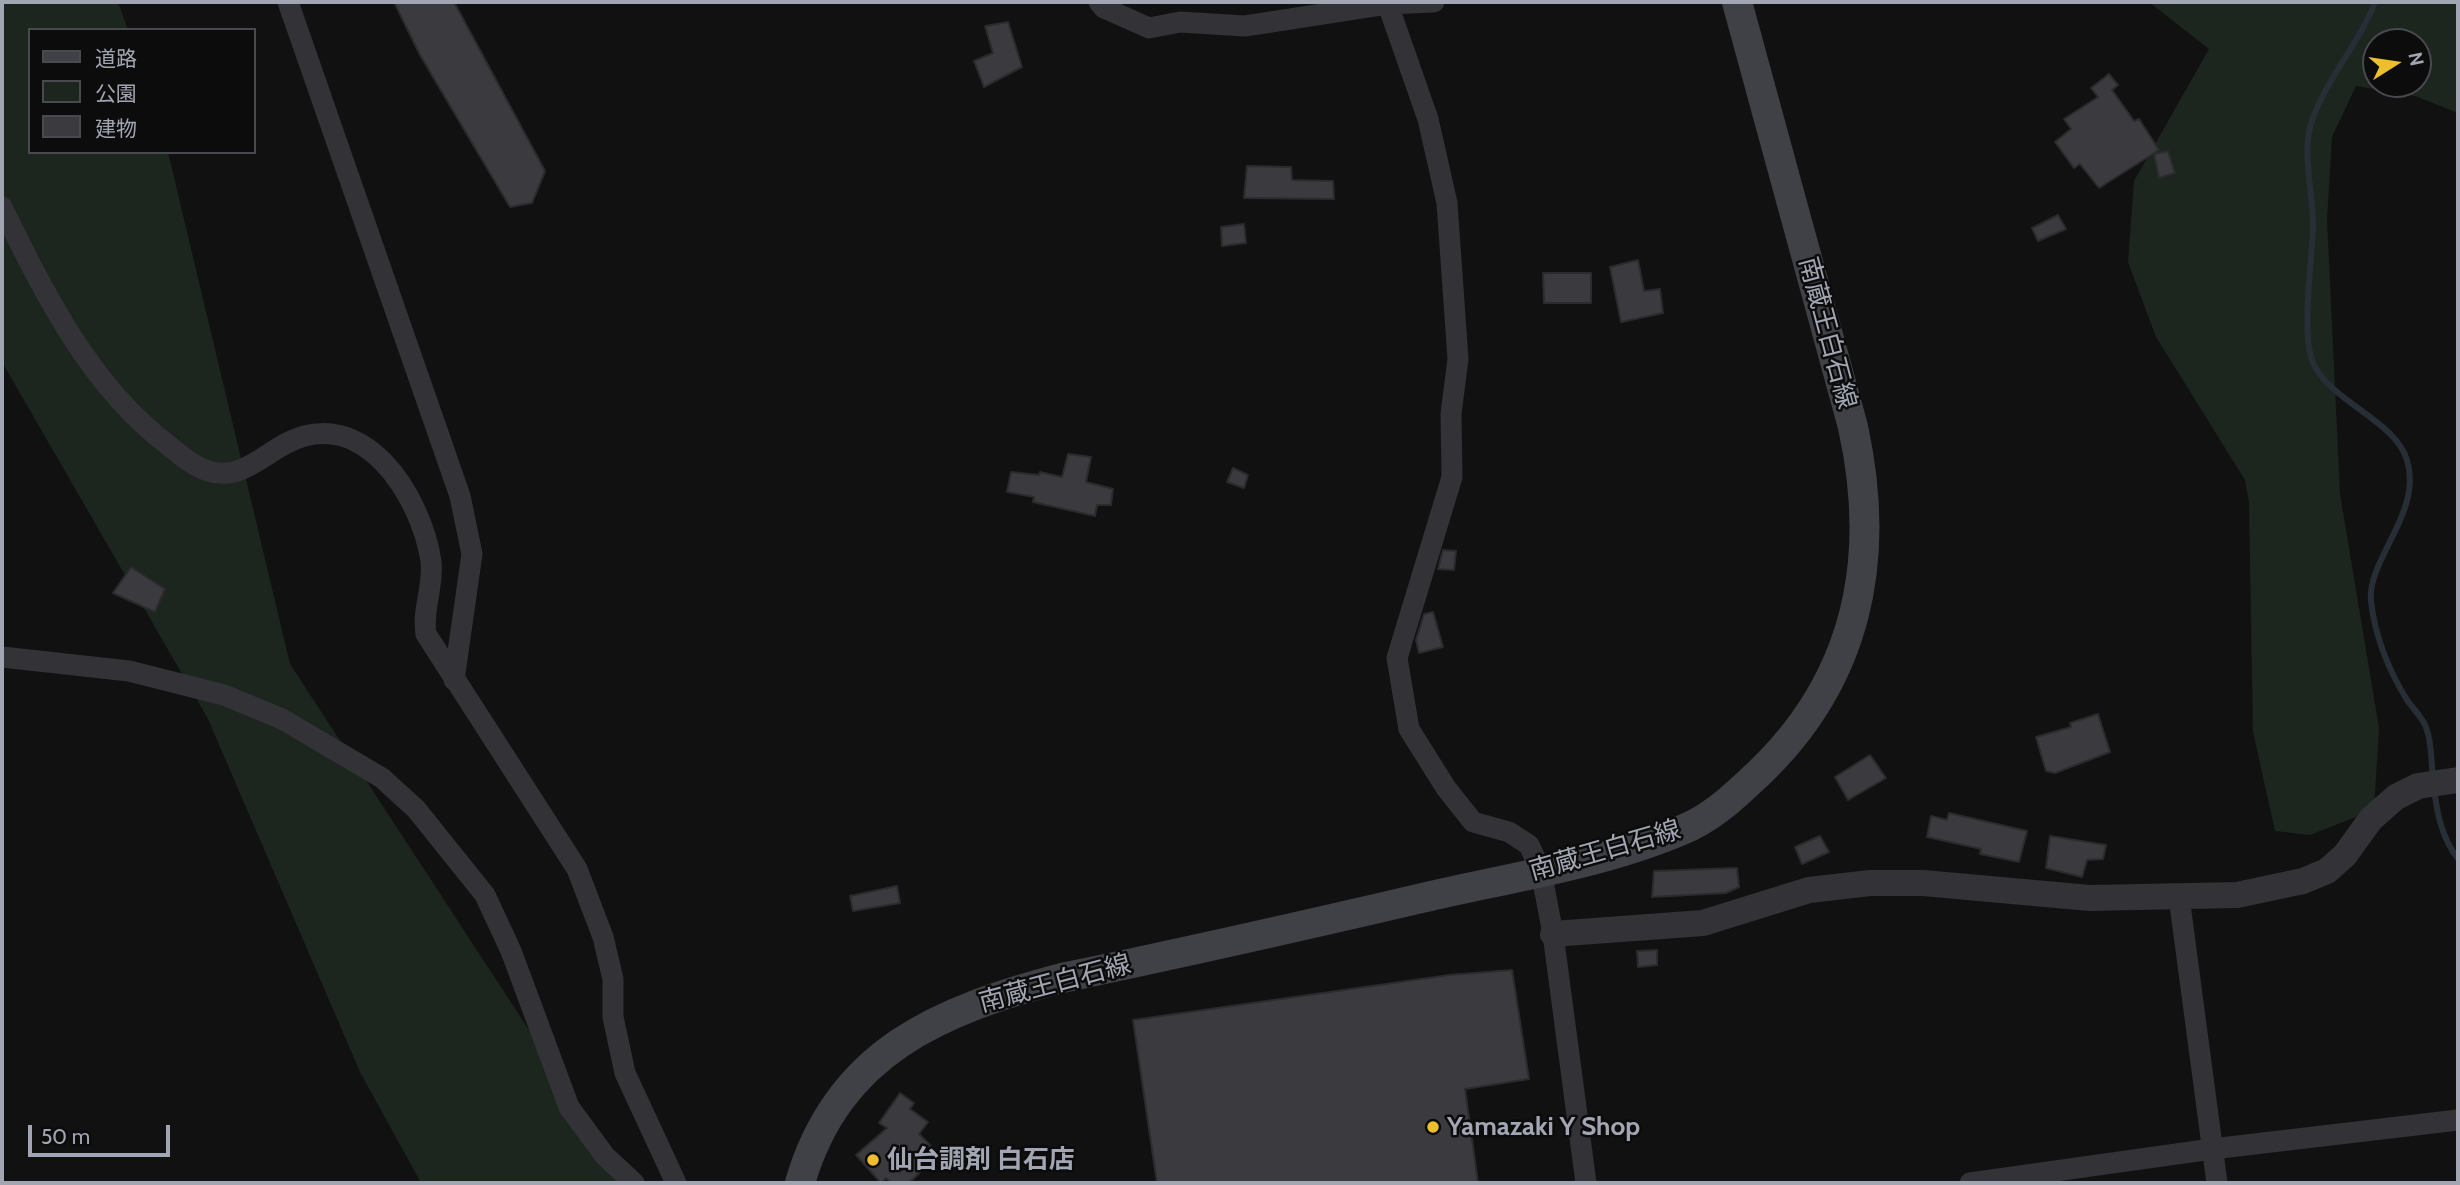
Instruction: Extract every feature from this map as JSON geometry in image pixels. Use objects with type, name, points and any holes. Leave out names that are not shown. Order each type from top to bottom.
[{"type":"main road","name":"南蔵王白石線","points":[[800,1183],[812,1149],[830,1116],[869,1068],[913,1032],[978,1002],[1062,978],[1541,871],[1655,841],[1695,824],[1729,801],[1768,764],[1812,710],[1841,655],[1857,608],[1866,541],[1863,472],[1737,2]]},
{"type":"street","points":[[288,2],[460,496],[470,533],[469,585],[454,680]]},
{"type":"street","points":[[1099,2],[1104,8],[1149,28],[1180,22],[1245,26],[1387,3],[1434,2]]},
{"type":"street","points":[[1387,3],[1428,119],[1447,203],[1458,359],[1451,414],[1452,477],[1396,658],[1409,729],[1446,788],[1473,822],[1510,832],[1529,845],[1541,871],[1553,934],[1586,1183]]},
{"type":"street","points":[[2,207],[42,285],[94,369],[153,434],[185,458],[209,472],[230,473],[248,467],[287,443],[327,436],[356,441],[380,458],[405,490],[426,537],[431,564],[425,626],[433,648],[496,741],[586,889],[604,937],[613,979],[613,1017],[622,1063],[676,1183]]},
{"type":"street","points":[[2,656],[128,671],[224,695],[282,719],[382,778],[416,809],[485,895],[511,951],[569,1107],[605,1156],[635,1183]]},
{"type":"street","points":[[1553,934],[1703,923],[1809,890],[1870,883],[1923,883],[2090,898],[2237,895],[2315,876],[2337,865],[2371,819],[2396,797],[2418,786],[2458,780]]},
{"type":"street","points":[[2179,897],[2217,1183]]},
{"type":"street","points":[[1970,1183],[2212,1149],[2458,1120]]},
{"type":"green space","points":[[2,2],[118,2],[127,28],[28,28],[28,154],[168,154],[290,664],[629,1183],[421,1183],[360,1072],[208,719],[2,362]]},
{"type":"green space","points":[[2149,2],[2458,2],[2458,113],[2420,98],[2432,98],[2432,28],[2362,28],[2362,87],[2356,86],[2332,137],[2327,219],[2340,494],[2379,728],[2374,810],[2310,835],[2275,831],[2253,732],[2249,502],[2245,480],[2156,337],[2128,262],[2134,181],[2209,49]]},
{"type":"building","points":[[394,2],[454,2],[545,171],[532,203],[510,207],[420,55]]},
{"type":"building","points":[[1008,22],[1022,67],[984,87],[974,61],[993,53],[985,26]]},
{"type":"building","points":[[2109,74],[2118,85],[2112,90],[2134,121],[2139,119],[2159,150],[2099,188],[2080,164],[2074,168],[2055,142],[2071,129],[2064,119],[2098,97],[2091,88]]},
{"type":"building","points":[[2168,151],[2175,173],[2159,178],[2154,154]]},
{"type":"building","points":[[1247,166],[1291,167],[1292,180],[1333,181],[1334,199],[1244,198]]},
{"type":"building","points":[[2058,215],[2066,229],[2038,241],[2032,228]]},
{"type":"building","points":[[1244,224],[1246,243],[1222,246],[1221,227]]},
{"type":"building","points":[[1638,260],[1644,291],[1660,289],[1663,313],[1621,322],[1610,267]]},
{"type":"building","points":[[1543,273],[1591,273],[1591,303],[1544,303]]},
{"type":"building","points":[[1068,454],[1091,457],[1086,482],[1113,489],[1111,505],[1097,505],[1095,516],[1033,502],[1034,497],[1007,492],[1011,472],[1039,475],[1040,472],[1062,477]]},
{"type":"building","points":[[1233,468],[1248,475],[1244,488],[1227,482]]},
{"type":"building","points":[[1443,550],[1456,551],[1454,570],[1438,569]]},
{"type":"building","points":[[131,567],[165,589],[155,612],[113,593]]},
{"type":"building","points":[[1433,612],[1443,647],[1419,653],[1416,640],[1424,614]]},
{"type":"building","points":[[2098,714],[2110,752],[2055,773],[2046,771],[2036,737],[2071,727],[2070,723]]},
{"type":"building","points":[[1870,755],[1886,778],[1848,800],[1835,777]]},
{"type":"building","points":[[1949,813],[2027,831],[2019,862],[1980,854],[1981,849],[1927,837],[1931,816],[1947,820]]},
{"type":"building","points":[[1820,836],[1829,852],[1802,864],[1795,847]]},
{"type":"building","points":[[2050,836],[2106,845],[2103,859],[2087,860],[2082,877],[2046,868]]},
{"type":"building","points":[[1737,868],[1739,887],[1726,893],[1652,897],[1654,871]]},
{"type":"building","points":[[897,886],[900,903],[853,911],[850,896]]},
{"type":"building","points":[[1657,950],[1657,965],[1638,967],[1637,951]]},
{"type":"building","points":[[1512,970],[1529,1079],[1465,1089],[1478,1183],[1157,1183],[1133,1020],[1449,975]]},
{"type":"building","points":[[900,1093],[914,1103],[910,1109],[928,1122],[919,1134],[939,1154],[909,1183],[892,1183],[886,1178],[881,1183],[856,1155],[887,1128],[879,1123]]},
{"type":"waterway","points":[[2375,2],[2325,92],[2311,124],[2308,161],[2313,224],[2308,338],[2310,354],[2324,380],[2391,434],[2407,460],[2410,480],[2408,498],[2402,517],[2377,569],[2371,601],[2379,640],[2388,665],[2427,730],[2433,778]]},
{"type":"waterway","points":[[2434,788],[2441,825],[2458,859]]},
{"type":"place","name":"Yamazaki Y Shop","points":[[1433,1127]]},
{"type":"place","name":"仙台調剤 白石店","points":[[873,1160]]}]
